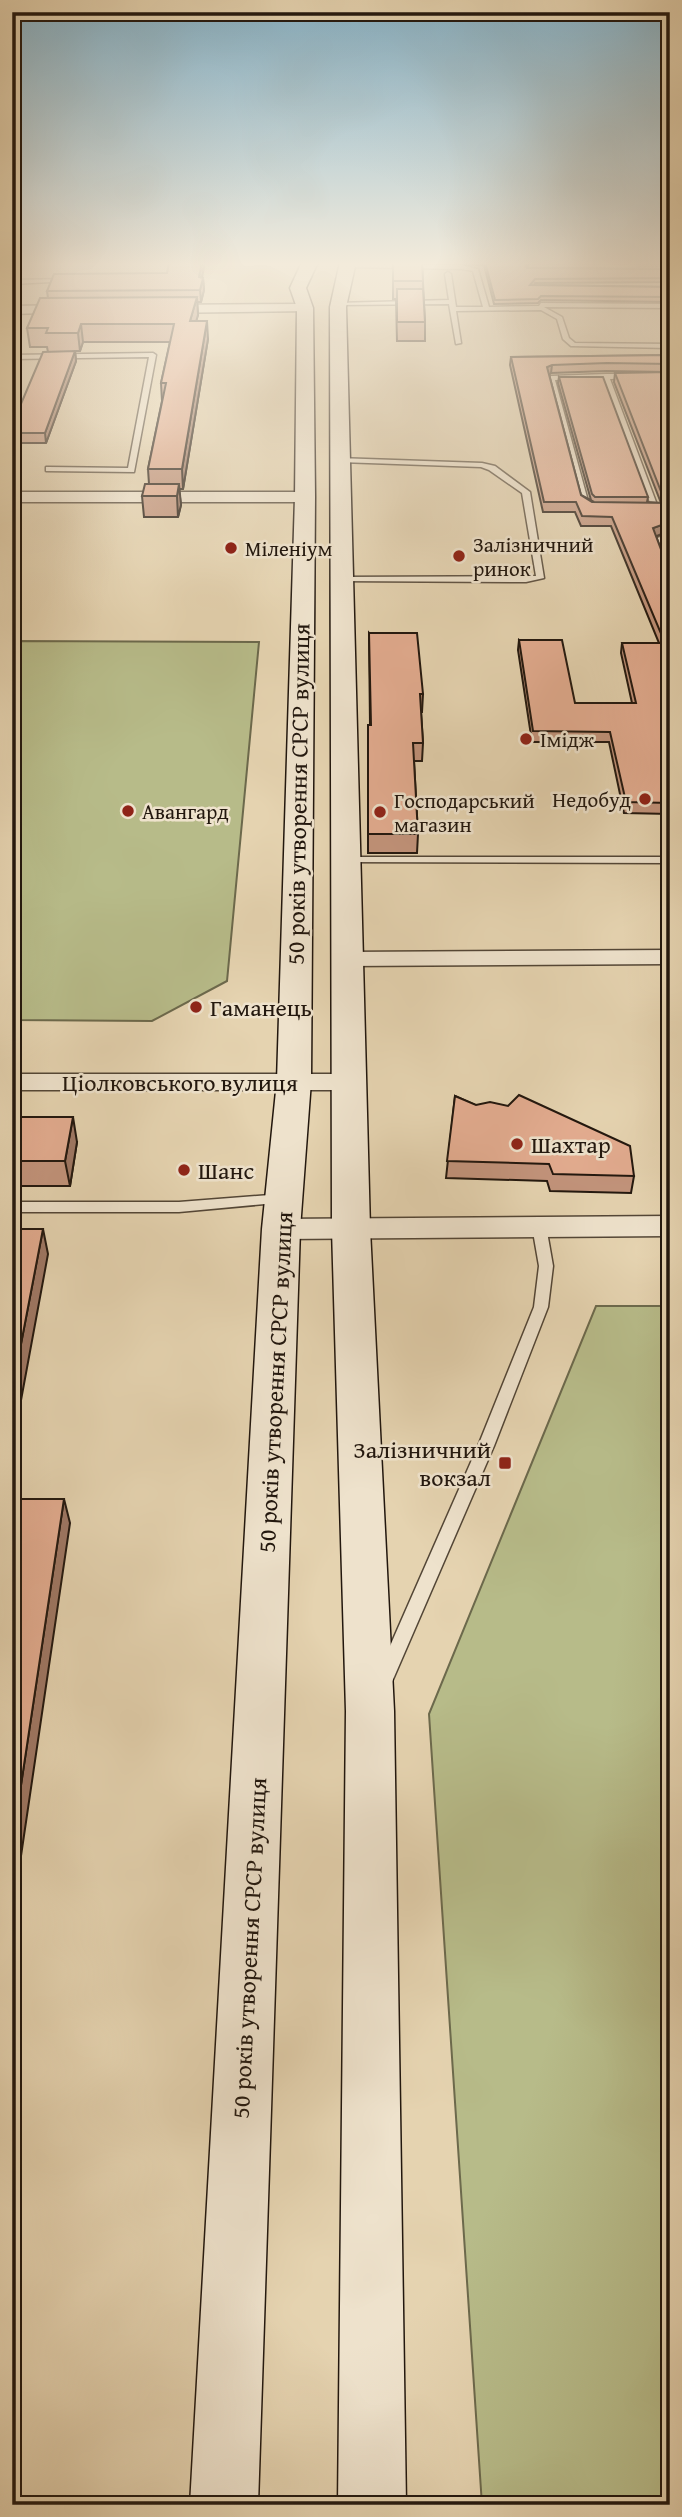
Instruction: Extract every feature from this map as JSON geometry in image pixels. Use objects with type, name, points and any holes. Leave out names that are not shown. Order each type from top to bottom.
[{"type":"main road","name":"50 років утворення СРСР вулиця","points":[[224,2505],[282,1214],[294,1081],[305,497],[303,379]]},
{"type":"main road","name":"50 років утворення СРСР вулиця","points":[[339,379],[351,1229],[370,1711],[372,2505]]},
{"type":"street","points":[[12,497],[305,497]]},
{"type":"street","points":[[346,959],[670,957]]},
{"type":"street","name":"Ціолковського вулиця","points":[[12,1082],[348,1082]]},
{"type":"street","points":[[282,1214],[351,1229],[670,1226]]},
{"type":"lane","points":[[49,469],[131,470],[148,379]]},
{"type":"lane","points":[[551,379],[585,502],[591,508],[604,508]]},
{"type":"lane","points":[[607,379],[656,508]]},
{"type":"lane","points":[[340,460],[460,462],[492,468],[526,492],[540,578],[342,579]]},
{"type":"lane","points":[[643,508],[670,508]]},
{"type":"lane","points":[[670,536],[658,540],[670,569]]},
{"type":"lane","points":[[345,860],[670,860]]},
{"type":"lane","points":[[12,1207],[179,1207],[282,1214]]},
{"type":"lane","points":[[370,1711],[486,1446],[541,1307],[546,1266],[539,1226]]},
{"type":"green space","name":"Авангард","points":[[12,641],[259,642],[227,981],[152,1021],[12,1020]]},
{"type":"green space","points":[[596,1306],[670,1306],[670,2505],[482,2505],[429,1714]]},
{"type":"building","points":[[31,379],[65,379],[45,433],[12,433],[12,425]]},
{"type":"building","points":[[162,379],[197,379],[182,469],[148,469],[166,383],[161,383]]},
{"type":"building","points":[[516,379],[550,379],[581,495],[592,502],[670,503],[670,522],[653,528],[665,560],[670,563],[670,803],[626,802],[610,732],[533,731],[519,640],[562,640],[575,703],[636,703],[622,643],[665,643],[612,517],[582,516],[576,502],[544,502]]},
{"type":"building","points":[[560,379],[604,379],[648,497],[595,497]]},
{"type":"building","points":[[618,379],[670,379],[670,494],[662,494]]},
{"type":"building","points":[[145,484],[179,484],[177,496],[142,496]]},
{"type":"building","points":[[369,633],[417,633],[423,694],[420,694],[423,743],[413,743],[418,834],[368,834],[368,725],[371,725]]},
{"type":"building","name":"Шахтар","points":[[519,1095],[630,1146],[634,1176],[553,1174],[549,1164],[447,1161],[455,1096],[476,1105],[490,1102],[508,1106]]},
{"type":"building","points":[[12,1117],[73,1117],[65,1161],[12,1161]]},
{"type":"building","points":[[12,1229],[43,1229],[12,1391]]},
{"type":"building","points":[[12,1499],[64,1499],[12,1845]]},
{"type":"place","name":"Міленіум","points":[[231,548]]},
{"type":"place","name":"Залізничний ринок","points":[[459,556]]},
{"type":"place","name":"Імідж","points":[[526,739]]},
{"type":"place","name":"Недобуд","points":[[645,799]]},
{"type":"place","name":"Авангард","points":[[128,811]]},
{"type":"place","name":"Господарський магазин","points":[[380,812]]},
{"type":"place","name":"Гаманець","points":[[196,1007]]},
{"type":"place","name":"Шахтар","points":[[517,1144]]},
{"type":"place","name":"Шанс","points":[[184,1170]]},
{"type":"place","name":"Залізничний вокзал","points":[[505,1463]]}]
